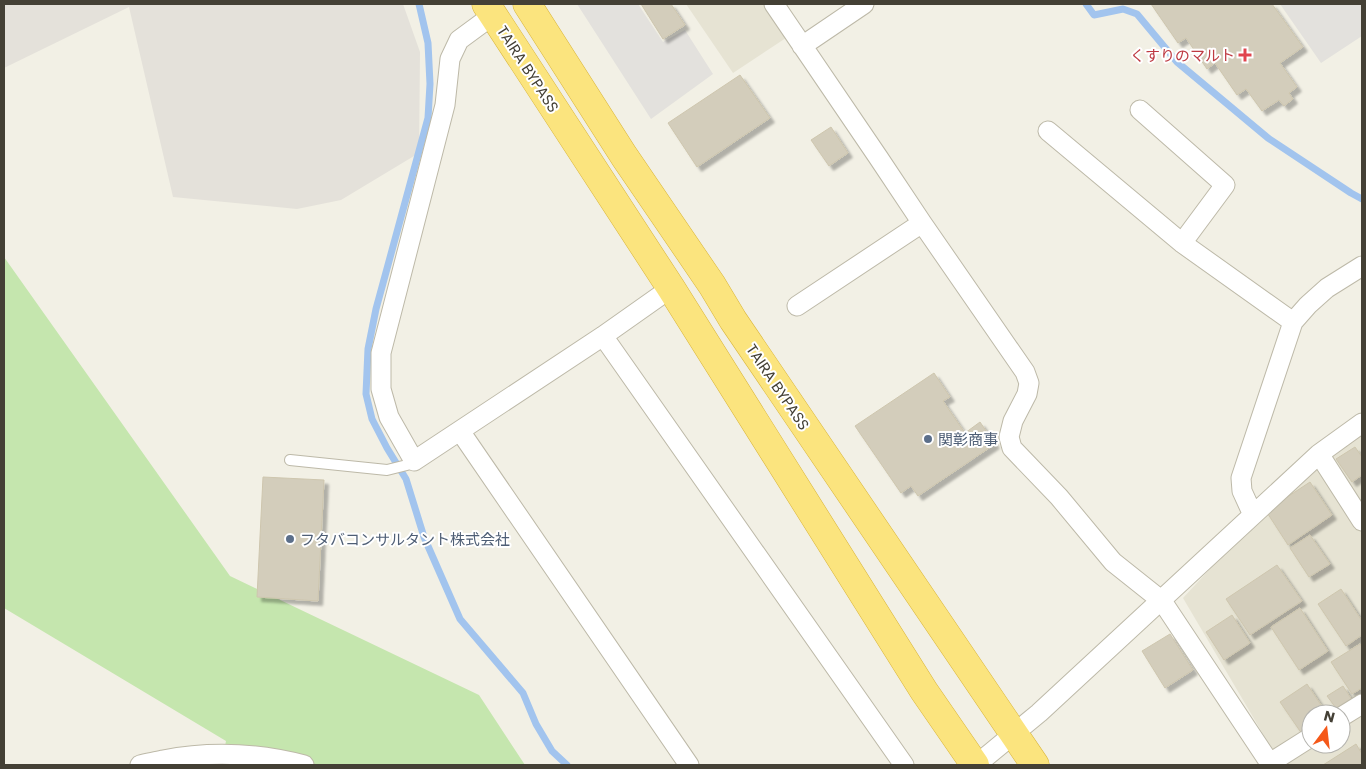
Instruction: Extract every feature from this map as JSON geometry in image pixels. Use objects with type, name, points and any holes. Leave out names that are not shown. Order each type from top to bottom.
[{"type":"highway","name":"TAIRA BYPASS","points":[[527,4],[624,156],[712,285],[733,320],[1035,765]]},
{"type":"highway","name":"TAIRA BYPASS","points":[[490,9],[670,288],[918,682],[976,765]]},
{"type":"street","points":[[774,4],[1025,372],[1028,383],[1027,394],[1013,421],[1009,437],[1012,448],[1059,497],[1113,562],[1162,601],[1271,764],[1301,743]]},
{"type":"street","points":[[802,46],[864,4]]},
{"type":"street","points":[[490,9],[459,40],[450,59],[446,105],[381,353],[381,389],[389,417],[411,463],[603,336],[670,288]]},
{"type":"street","points":[[1140,110],[1225,185],[1182,243]]},
{"type":"street","points":[[1048,131],[1182,243],[1293,322]]},
{"type":"street","points":[[797,306],[922,222]]},
{"type":"street","points":[[1253,515],[1242,491],[1241,478],[1293,322],[1327,288],[1362,266]]},
{"type":"street","points":[[603,336],[904,765]]},
{"type":"street","points":[[976,765],[1039,713],[1319,454],[1362,423]]},
{"type":"street","points":[[460,431],[689,765]]},
{"type":"street","points":[[1319,454],[1362,521]]},
{"type":"street","points":[[1351,711],[1362,704]]},
{"type":"street","points":[[140,765],[187,755],[244,755],[281,759],[304,765]]},
{"type":"lane","points":[[290,460],[387,470],[411,463]]},
{"type":"shaded area","points":[[4,4],[403,4],[420,52],[419,153],[341,200],[297,209],[173,197],[129,7],[4,68]]},
{"type":"shaded area","points":[[577,4],[638,4],[663,42],[685,30],[713,74],[651,119]]},
{"type":"shaded area","points":[[686,4],[771,4],[792,34],[733,73]]},
{"type":"shaded area","points":[[1280,4],[1362,4],[1362,36],[1321,63]]},
{"type":"shaded area","points":[[1362,432],[1362,765],[1283,765],[1183,598],[1287,486]]},
{"type":"green space","points":[[4,257],[230,576],[479,695],[525,765],[221,765],[226,741],[4,608]]},
{"type":"building","points":[[641,4],[671,4],[685,25],[663,39]]},
{"type":"building","name":"くすりのマルト","points":[[1151,4],[1272,4],[1303,47],[1280,63],[1297,87],[1289,93],[1293,99],[1284,106],[1279,100],[1262,111],[1246,89],[1237,95],[1215,63],[1207,69],[1186,38],[1178,43]]},
{"type":"building","points":[[740,75],[770,118],[697,167],[668,123]]},
{"type":"building","points":[[831,127],[848,153],[829,166],[811,140]]},
{"type":"building","name":"関彰商事","points":[[934,373],[950,397],[943,401],[965,433],[980,422],[995,444],[918,496],[911,486],[901,493],[855,426]]},
{"type":"building","points":[[1355,447],[1362,457],[1362,475],[1352,482],[1336,459]]},
{"type":"building","name":"フタバコンサルタント株式会社","points":[[263,477],[324,480],[318,601],[257,597]]},
{"type":"building","points":[[1310,482],[1332,515],[1288,545],[1266,511]]},
{"type":"building","points":[[1310,535],[1330,564],[1309,577],[1290,548]]},
{"type":"building","points":[[1277,565],[1302,601],[1250,635],[1226,599]]},
{"type":"building","points":[[1341,589],[1362,621],[1362,635],[1346,646],[1318,604]]},
{"type":"building","points":[[1300,608],[1328,651],[1299,670],[1271,627]]},
{"type":"building","points":[[1232,615],[1250,643],[1224,660],[1206,632]]},
{"type":"building","points":[[1170,634],[1193,670],[1165,688],[1142,651]]},
{"type":"building","points":[[1360,644],[1362,647],[1362,688],[1352,694],[1331,662]]},
{"type":"building","points":[[1307,684],[1320,704],[1301,704],[1301,733],[1280,702]]},
{"type":"building","points":[[1343,686],[1354,703],[1351,705],[1333,704],[1327,696]]},
{"type":"building","points":[[1356,744],[1362,754],[1362,765],[1323,765],[1340,754],[1351,754],[1351,747]]},
{"type":"waterway","points":[[419,4],[428,43],[430,84],[428,118],[376,309],[368,349],[366,394],[372,419],[406,479],[424,537],[460,619],[523,693],[536,724],[552,751],[567,765]]},
{"type":"waterway","points":[[1086,4],[1094,15],[1123,9],[1137,14],[1177,62],[1268,138],[1362,199]]},
{"type":"place","name":"くすりのマルト","points":[[1245,55]]},
{"type":"place","name":"関彰商事","points":[[928,439]]},
{"type":"place","name":"フタバコンサルタント株式会社","points":[[290,539]]}]
